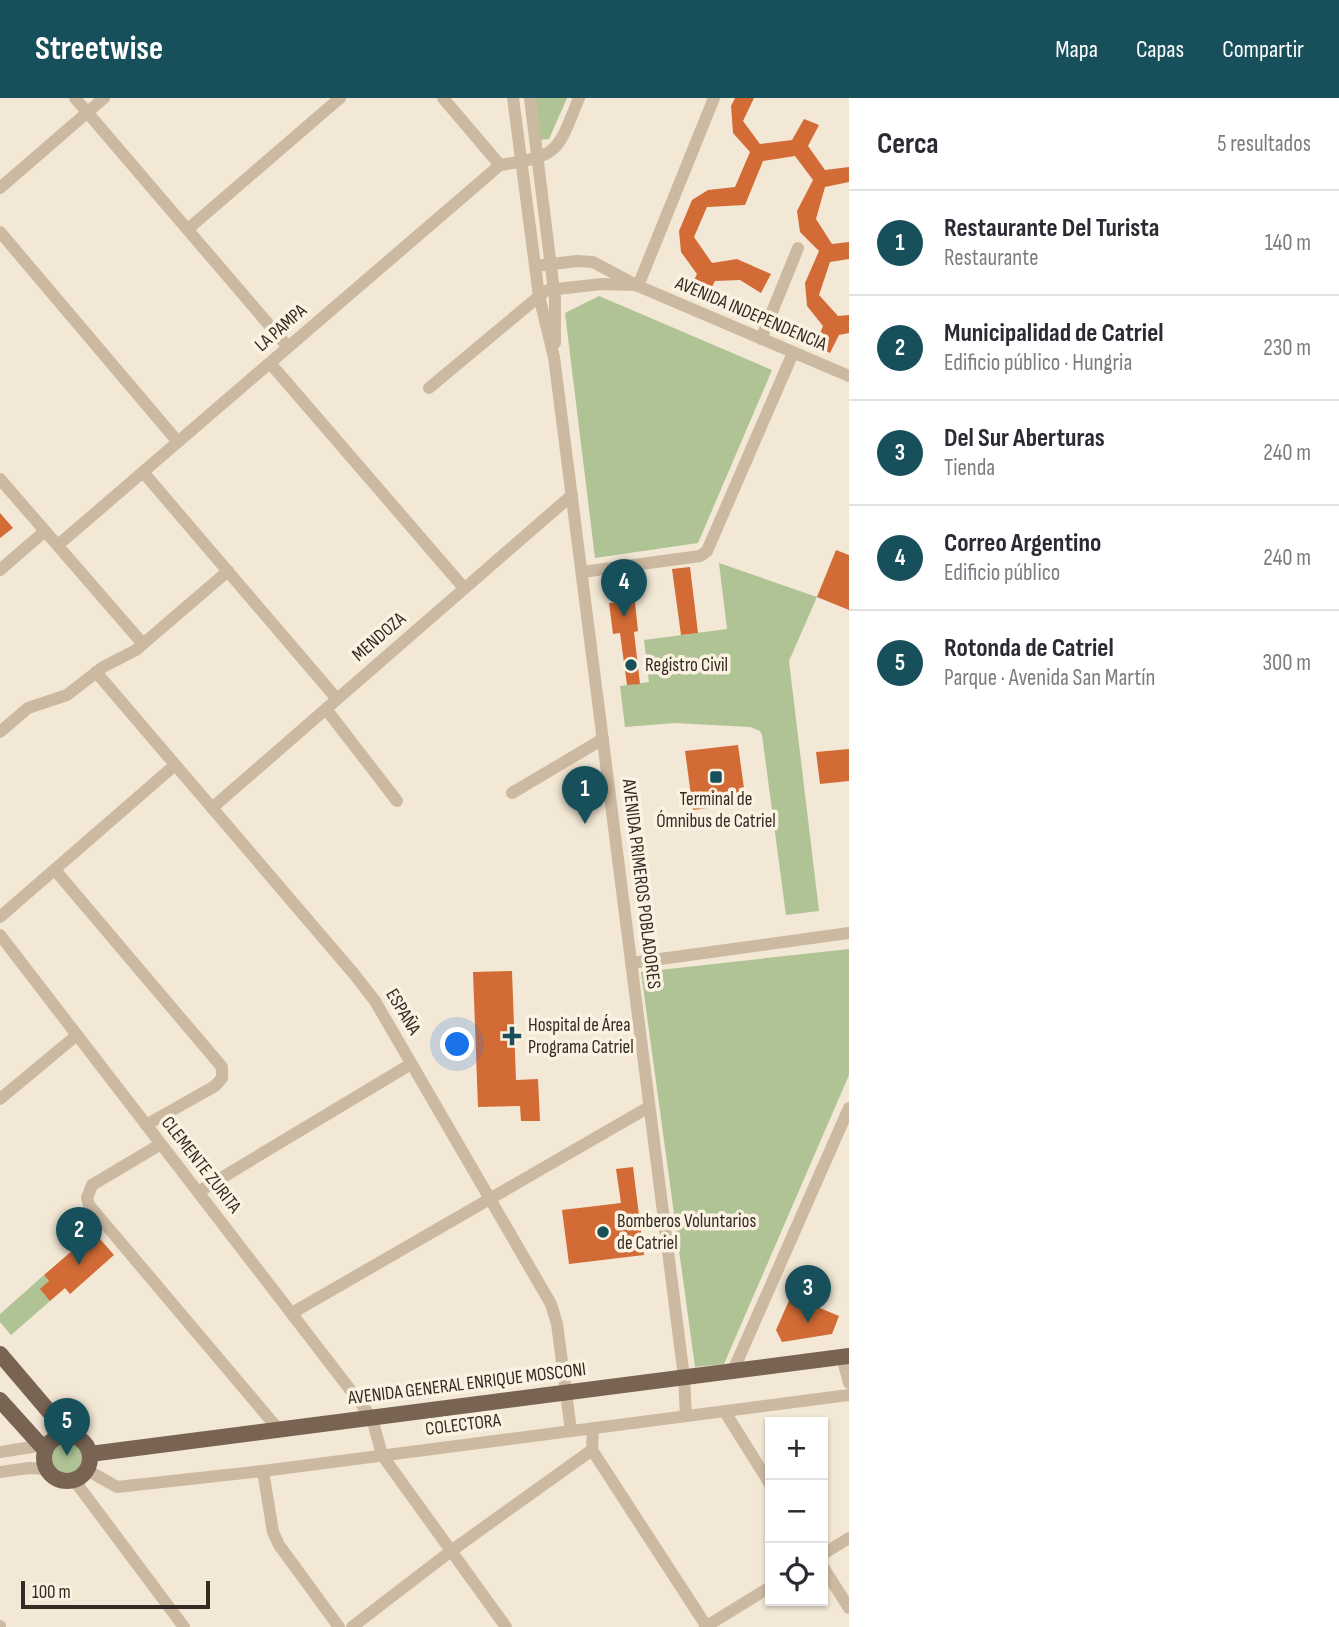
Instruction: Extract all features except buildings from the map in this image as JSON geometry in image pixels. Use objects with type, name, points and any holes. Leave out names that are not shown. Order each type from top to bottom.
[{"type":"main road","points":[[0,1354],[58,1422],[84,1442],[84,1468],[61,1480],[51,1474],[45,1462],[47,1444]]},
{"type":"main road","name":"AVENIDA GENERAL ENRIQUE MOSCONI","points":[[84,1468],[279,1430],[846,1357]]},
{"type":"main road","points":[[0,1400],[47,1444]]},
{"type":"main road","points":[[47,1444],[63,1435],[78,1438]]},
{"type":"street","points":[[75,98],[288,347]]},
{"type":"street","points":[[0,188],[104,98]]},
{"type":"street","points":[[188,229],[340,98]]},
{"type":"street","points":[[443,98],[500,164],[537,159],[554,150],[563,138],[579,98]]},
{"type":"street","name":"AVENIDA PRIMEROS POBLADORES","points":[[513,98],[538,290],[554,357],[684,1377],[686,1416]]},
{"type":"street","name":"AVENIDA PRIMEROS POBLADORES","points":[[530,98],[554,291],[554,357]]},
{"type":"street","points":[[638,286],[714,98]]},
{"type":"street","name":"LA PAMPA","points":[[58,545],[500,164]]},
{"type":"street","points":[[0,232],[178,442]]},
{"type":"street","points":[[761,339],[798,248]]},
{"type":"street","name":"AVENIDA INDEPENDENCIA","points":[[535,266],[593,262],[638,286],[849,376]]},
{"type":"street","name":"AVENIDA INDEPENDENCIA","points":[[538,290],[554,291],[602,284],[638,286]]},
{"type":"street","points":[[429,388],[538,290]]},
{"type":"street","points":[[582,572],[700,556],[707,551],[793,353]]},
{"type":"street","points":[[270,363],[464,588]]},
{"type":"street","points":[[143,472],[337,699]]},
{"type":"street","points":[[0,479],[144,644]]},
{"type":"street","name":"MENDOZA","points":[[212,808],[572,495]]},
{"type":"street","points":[[0,570],[45,531]]},
{"type":"street","points":[[0,732],[28,708],[67,695],[96,672],[144,644],[228,571]]},
{"type":"street","name":"ESPAÑA","points":[[96,672],[361,982],[555,1314],[571,1431]]},
{"type":"street","points":[[326,709],[397,801]]},
{"type":"street","points":[[512,793],[603,739]]},
{"type":"street","points":[[2,912],[55,870],[175,765]]},
{"type":"street","points":[[55,870],[222,1067],[222,1078],[215,1087],[146,1125]]},
{"type":"street","points":[[631,963],[849,933]]},
{"type":"street","name":"CLEMENTE ZURITA","points":[[0,935],[372,1418]]},
{"type":"street","points":[[0,1099],[77,1035]]},
{"type":"street","points":[[198,1192],[411,1064]]},
{"type":"street","points":[[292,1313],[649,1107]]},
{"type":"street","points":[[733,1371],[849,1108]]},
{"type":"street","points":[[161,1144],[92,1185],[87,1198],[92,1211],[279,1430]]},
{"type":"street","points":[[846,1357],[849,1383]]},
{"type":"street","name":"COLECTORA","points":[[84,1468],[117,1487],[263,1471],[849,1395]]},
{"type":"street","points":[[725,1412],[768,1480]]},
{"type":"street","points":[[372,1418],[382,1455],[506,1627]]},
{"type":"street","points":[[593,1428],[592,1450],[706,1627],[765,1590]]},
{"type":"street","points":[[0,1452],[47,1444]]},
{"type":"street","points":[[352,1627],[451,1551],[592,1450]]},
{"type":"street","points":[[0,1472],[29,1468],[47,1469]]},
{"type":"street","points":[[84,1468],[184,1627]]},
{"type":"street","points":[[263,1471],[273,1532],[279,1545],[339,1627]]},
{"type":"street","points":[[828,1551],[849,1538]]},
{"type":"street","points":[[828,1575],[849,1608]]},
{"type":"green space","points":[[535,98],[567,98],[549,139],[540,140]]},
{"type":"green space","points":[[599,296],[772,370],[698,543],[595,558],[565,313]]},
{"type":"green space","points":[[719,563],[817,597],[789,661],[819,911],[786,915],[760,731],[750,727],[675,723],[625,727],[620,686],[649,682],[644,640],[727,629]]},
{"type":"green space","points":[[849,949],[849,1075],[724,1364],[695,1367],[641,972]]},
{"type":"green space","points":[[44,1275],[49,1281],[50,1301],[11,1335],[0,1322],[0,1314]]},
{"type":"green space","points":[[67,1442],[78,1447],[83,1458],[78,1469],[67,1474],[56,1469],[51,1458],[56,1447]]},
{"type":"place","name":"Correo Argentino","points":[[624,617]]},
{"type":"place","name":"Registro Civil","points":[[631,665]]},
{"type":"place","name":"Terminal de Ómnibus de Catriel","points":[[716,777]]},
{"type":"place","name":"Restaurante Del Turista","points":[[585,824]]},
{"type":"place","name":"Hospital de Área Programa Catriel","points":[[512,1036]]},
{"type":"place","name":"Bomberos Voluntarios de Catriel","points":[[603,1232]]},
{"type":"place","name":"Municipalidad de Catriel","points":[[79,1265]]},
{"type":"place","name":"Del Sur Aberturas","points":[[808,1323]]},
{"type":"place","name":"Rotonda de Catriel","points":[[67,1456]]}]
